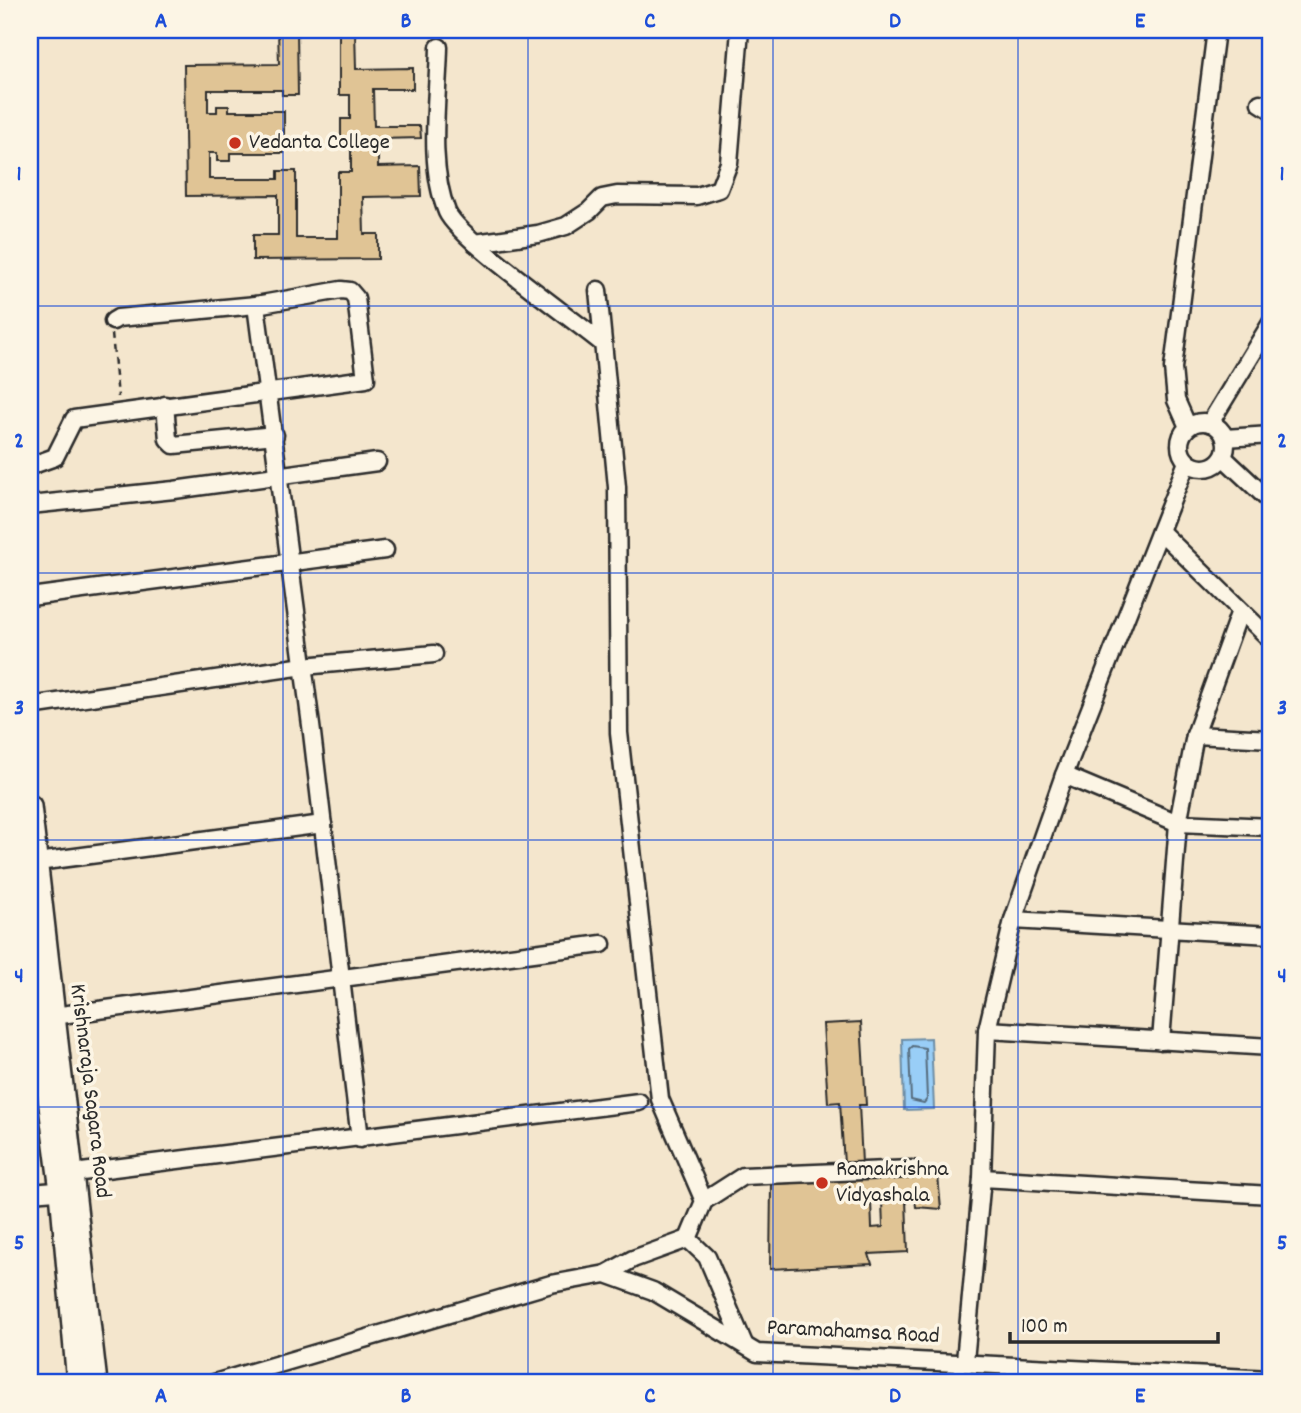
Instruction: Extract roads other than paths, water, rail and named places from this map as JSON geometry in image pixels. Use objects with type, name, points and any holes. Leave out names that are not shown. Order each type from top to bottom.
[{"type":"main road","name":"Krishnaraja Sagara Road","points":[[30,806],[33,862],[96,1383]]},
{"type":"main road","name":"Krishnaraja Sagara Road","points":[[30,950],[70,1185],[78,1383]]},
{"type":"street","points":[[475,243],[538,234],[566,226],[589,212],[602,198],[617,195],[698,196],[719,189],[729,163],[740,30]]},
{"type":"street","points":[[1188,427],[1176,400],[1173,368],[1216,30]]},
{"type":"street","points":[[439,47],[437,158],[441,194],[449,216],[475,243],[602,342]]},
{"type":"street","points":[[598,290],[617,487],[619,733],[660,1098],[702,1205]]},
{"type":"street","points":[[30,466],[55,457],[61,451],[74,419],[269,390],[366,379],[356,298],[350,291],[118,318],[113,321]]},
{"type":"street","points":[[256,304],[304,666],[360,1139]]},
{"type":"street","points":[[1210,423],[1271,323]]},
{"type":"street","points":[[165,405],[168,439],[174,445],[275,435]]},
{"type":"street","points":[[965,1361],[982,1178],[987,1030],[1013,920],[1064,775],[1187,462],[1179,444],[1188,427],[1199,422],[1210,423],[1220,429],[1225,438],[1223,457]]},
{"type":"street","points":[[1225,438],[1271,435]]},
{"type":"street","points":[[1187,462],[1206,468],[1223,457]]},
{"type":"street","points":[[1223,457],[1271,502]]},
{"type":"street","points":[[30,505],[174,490],[377,462]]},
{"type":"street","points":[[1160,531],[1271,640]]},
{"type":"street","points":[[30,597],[385,550]]},
{"type":"street","points":[[1161,1041],[1178,823],[1195,735],[1240,611]]},
{"type":"street","points":[[37,705],[304,666],[434,654]]},
{"type":"street","points":[[1195,735],[1271,739]]},
{"type":"street","points":[[1064,775],[1178,823],[1271,827]]},
{"type":"street","points":[[33,862],[323,824]]},
{"type":"street","points":[[1013,920],[1271,935]]},
{"type":"street","points":[[53,1016],[602,944]]},
{"type":"street","points":[[987,1030],[1271,1046]]},
{"type":"street","points":[[30,1193],[360,1139],[639,1102]]},
{"type":"street","points":[[214,1383],[551,1284],[606,1274],[633,1259],[688,1240],[702,1205],[743,1176],[912,1168]]},
{"type":"street","points":[[982,1178],[1271,1195]]},
{"type":"street","points":[[688,1240],[707,1256],[744,1344]]},
{"type":"street","name":"Paramahamsa Road","points":[[606,1274],[653,1291],[757,1353],[965,1361],[1271,1379]]},
{"type":"water","points":[[931,1038],[934,1109],[904,1110],[902,1039]]},
{"type":"place","name":"Vedanta College","points":[[235,143]]},
{"type":"place","name":"Ramakrishna Vidyashala","points":[[822,1183]]}]
